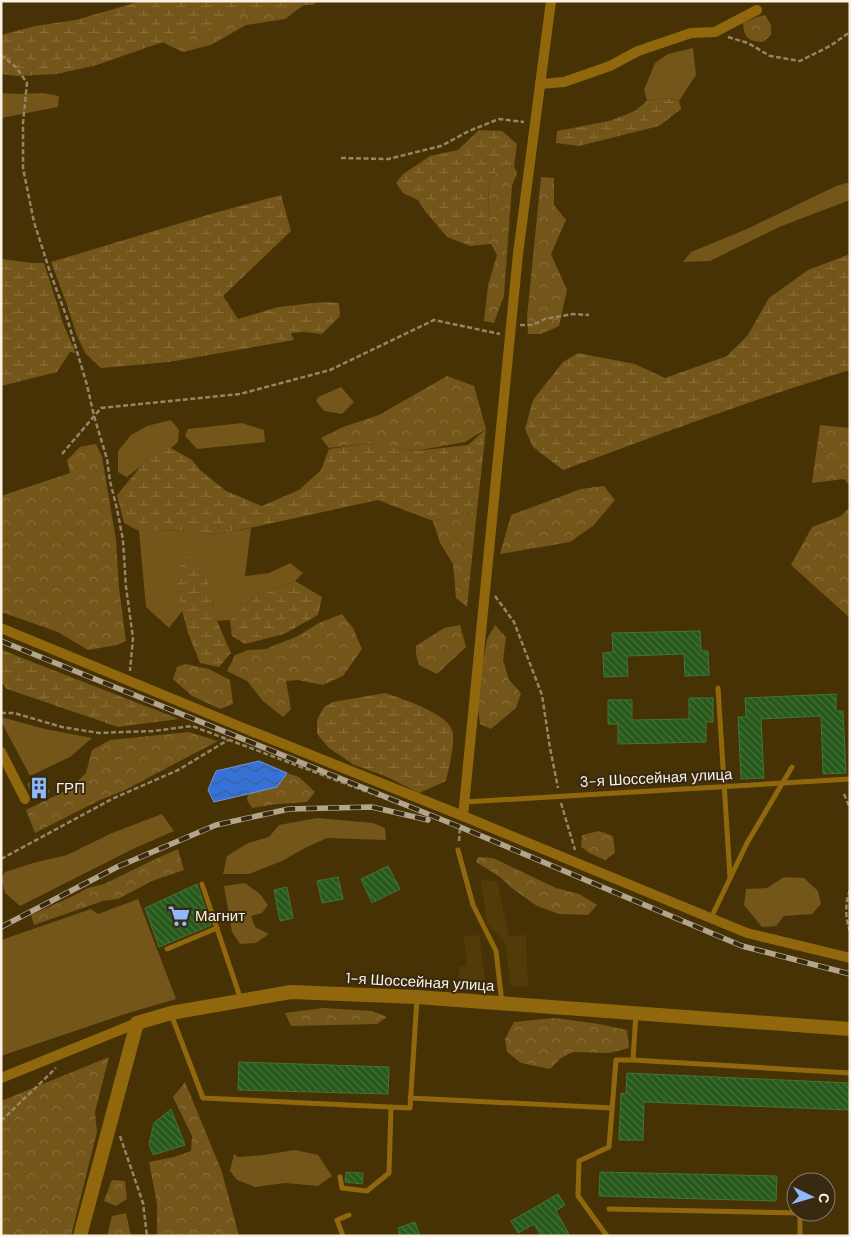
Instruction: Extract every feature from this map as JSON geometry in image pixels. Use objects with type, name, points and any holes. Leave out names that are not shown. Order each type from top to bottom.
[{"type":"street","points":[[463,816],[518,254],[551,1]]},
{"type":"street","points":[[540,84],[564,82],[610,66],[638,51],[691,33],[715,32],[757,10]]},
{"type":"street","points":[[1,628],[747,933],[850,958]]},
{"type":"street","points":[[1,752],[24,799]]},
{"type":"street","name":"1-я Шоссейная улица","points":[[1,1078],[137,1023],[171,1013],[291,992],[417,997],[850,1029]]},
{"type":"street","points":[[80,1236],[137,1023]]},
{"type":"lane","points":[[718,688],[730,877]]},
{"type":"lane","points":[[711,918],[747,843],[792,767]]},
{"type":"lane","name":"3-я Шоссейная улица","points":[[465,802],[850,779]]},
{"type":"lane","points":[[458,850],[473,905],[496,951],[502,1004]]},
{"type":"lane","points":[[202,884],[241,1000]]},
{"type":"lane","points":[[167,949],[217,928]]},
{"type":"lane","points":[[171,1013],[203,1098],[410,1108],[417,997]]},
{"type":"lane","points":[[633,1060],[636,1013]]},
{"type":"lane","points":[[607,1236],[578,1196],[579,1161],[609,1146],[616,1060],[850,1073]]},
{"type":"lane","points":[[410,1098],[612,1108]]},
{"type":"lane","points":[[340,1177],[342,1188],[367,1191],[389,1173],[392,1107]]},
{"type":"lane","points":[[610,1209],[800,1213],[800,1236]]},
{"type":"lane","points":[[343,1236],[337,1220],[349,1214]]},
{"type":"path","points":[[715,32],[748,44],[770,56],[800,61],[830,46],[850,32]]},
{"type":"path","points":[[1,55],[16,67],[27,83],[23,123],[23,168],[34,222],[67,318],[87,385],[117,509],[123,540],[126,587],[133,638],[129,680]]},
{"type":"path","points":[[341,158],[388,158],[442,146],[469,131],[499,119],[535,124]]},
{"type":"path","points":[[511,324],[533,325],[545,319],[573,314],[589,315]]},
{"type":"path","points":[[62,454],[101,408],[240,394],[330,370],[434,320],[510,336]]},
{"type":"path","points":[[495,595],[514,622],[542,695],[559,796],[572,844],[580,864]]},
{"type":"path","points":[[1,713],[14,713],[62,727],[99,733],[153,731],[192,726],[434,817]]},
{"type":"path","points":[[1,858],[112,799],[178,770],[228,740]]},
{"type":"path","points":[[844,794],[850,808]]},
{"type":"path","points":[[458,850],[463,816]]},
{"type":"path","points":[[850,890],[846,900],[847,924],[850,931]]},
{"type":"path","points":[[1,1121],[58,1066]]},
{"type":"path","points":[[112,1113],[142,1203],[147,1236]]},
{"type":"shaded area","points":[[481,880],[497,881],[509,936],[526,935],[528,987],[511,987],[505,942],[487,924]]},
{"type":"shaded area","points":[[479,935],[486,988],[460,987],[459,967],[467,966],[464,936]]},
{"type":"green space","points":[[141,1],[317,1],[313,5],[291,5],[249,11],[211,28],[97,65],[57,74],[17,76],[1,74],[1,35],[35,26],[76,20]]},
{"type":"green space","points":[[309,1],[285,19],[246,25],[211,45],[183,52],[162,42],[173,5]]},
{"type":"green space","points":[[765,15],[771,25],[771,35],[763,42],[750,40],[744,32],[743,23]]},
{"type":"green space","points":[[693,48],[696,75],[679,101],[664,98],[647,101],[644,90],[655,63],[668,54]]},
{"type":"green space","points":[[1,93],[43,93],[59,96],[58,107],[1,118]]},
{"type":"green space","points":[[664,98],[679,101],[681,109],[659,126],[579,146],[556,143],[557,131],[609,121],[635,111],[647,101]]},
{"type":"green space","points":[[479,130],[502,131],[517,144],[514,166],[500,169],[488,179],[491,244],[470,246],[447,237],[418,200],[403,193],[396,183],[403,174],[430,156],[458,150]]},
{"type":"green space","points":[[514,166],[517,173],[512,186],[504,295],[494,323],[484,321],[488,285],[497,255],[491,244],[488,179],[500,169]]},
{"type":"green space","points":[[541,177],[554,178],[554,205],[566,220],[551,254],[567,290],[559,326],[541,334],[528,334],[527,317]]},
{"type":"green space","points":[[850,182],[850,200],[779,227],[710,261],[683,262],[691,252],[747,229],[836,186]]},
{"type":"green space","points":[[281,195],[291,231],[223,296],[238,319],[278,307],[323,302],[339,303],[340,316],[322,334],[291,333],[294,340],[169,362],[101,368],[86,354],[77,336],[51,262]]},
{"type":"green space","points":[[850,254],[850,370],[742,405],[563,470],[533,447],[525,429],[533,400],[563,362],[578,353],[635,364],[665,378],[727,356],[748,335],[769,298],[808,270]]},
{"type":"green space","points":[[1,259],[44,263],[64,326],[76,353],[70,352],[57,372],[1,386]]},
{"type":"green space","points":[[447,376],[474,386],[486,429],[465,442],[415,451],[370,443],[329,448],[321,438],[343,427],[379,415]]},
{"type":"green space","points":[[341,387],[354,402],[342,414],[324,411],[316,401],[318,397]]},
{"type":"green space","points":[[171,420],[179,430],[178,442],[171,448],[156,448],[140,467],[127,477],[118,472],[118,451],[131,435],[147,426]]},
{"type":"green space","points":[[242,423],[264,430],[265,442],[197,449],[185,436],[188,429]]},
{"type":"green space","points":[[820,425],[850,428],[850,486],[844,479],[812,483]]},
{"type":"green space","points":[[486,429],[477,510],[433,521],[378,500],[211,535],[193,530],[139,531],[124,523],[117,495],[156,448],[171,448],[192,460],[200,470],[226,491],[262,506],[299,490],[321,470],[329,449],[370,443],[415,451],[468,445]]},
{"type":"green space","points":[[96,444],[102,457],[116,540],[119,588],[126,641],[117,645],[88,650],[58,632],[1,612],[1,496],[70,473],[67,460],[80,447]]},
{"type":"green space","points":[[604,486],[615,500],[593,526],[570,542],[500,554],[511,515],[581,489]]},
{"type":"green space","points":[[850,507],[850,618],[791,565],[812,527],[841,516]]},
{"type":"green space","points":[[477,510],[467,607],[456,598],[453,564],[440,543],[433,521]]},
{"type":"green space","points":[[251,528],[245,576],[269,573],[290,563],[303,573],[295,581],[252,598],[230,620],[217,621],[205,569],[177,591],[183,610],[169,628],[146,607],[139,531],[193,530],[211,535]]},
{"type":"green space","points":[[186,554],[205,568],[217,621],[231,653],[219,667],[200,663],[188,633],[177,591],[177,575]]},
{"type":"green space","points":[[295,581],[322,597],[318,615],[284,634],[245,644],[232,636],[230,620],[252,598]]},
{"type":"green space","points":[[342,614],[353,628],[362,649],[343,676],[323,685],[298,680],[286,681],[291,709],[283,717],[263,701],[247,681],[227,671],[235,655],[248,650],[266,649],[296,637],[321,622]]},
{"type":"green space","points":[[460,625],[466,647],[437,674],[419,665],[416,646],[444,628]]},
{"type":"green space","points":[[495,625],[506,637],[503,660],[509,680],[521,693],[516,708],[491,729],[480,724],[478,709],[480,678],[487,639]]},
{"type":"green space","points":[[1,649],[179,719],[118,727],[7,689],[1,682]]},
{"type":"green space","points":[[185,664],[209,669],[230,680],[233,704],[220,709],[192,696],[173,679],[177,667]]},
{"type":"green space","points":[[385,693],[425,708],[444,720],[450,727],[453,734],[453,746],[446,781],[419,793],[385,776],[354,765],[329,748],[317,734],[317,720],[324,707],[333,702]]},
{"type":"green space","points":[[1,717],[45,729],[92,738],[70,757],[30,776],[1,721]]},
{"type":"green space","points":[[189,732],[218,741],[125,790],[98,801],[35,833],[26,810],[69,789],[86,773],[92,750],[110,740]]},
{"type":"green space","points":[[287,773],[299,777],[315,792],[307,802],[252,808],[247,800],[248,794],[277,787]]},
{"type":"green space","points":[[162,814],[174,831],[135,848],[20,906],[5,893],[1,879],[5,872],[67,855],[112,833]]},
{"type":"green space","points":[[317,818],[373,823],[385,828],[386,840],[327,838],[282,861],[249,874],[223,874],[227,856],[248,843],[269,837],[279,825]]},
{"type":"green space","points":[[599,831],[613,836],[615,853],[605,860],[581,847],[582,835]]},
{"type":"green space","points":[[178,849],[184,870],[152,881],[118,899],[103,901],[34,925],[31,915],[88,888],[104,884]]},
{"type":"green space","points":[[478,857],[493,858],[556,888],[579,894],[597,905],[588,915],[559,914],[537,906],[500,877],[476,862]]},
{"type":"green space","points":[[784,877],[804,878],[818,891],[821,904],[812,914],[784,916],[776,926],[762,927],[744,905],[746,889],[767,888]]},
{"type":"green space","points":[[245,883],[260,894],[268,905],[262,913],[251,916],[255,927],[269,934],[256,943],[240,944],[232,932],[224,886]]},
{"type":"green space","points":[[138,899],[176,999],[122,1015],[1,1056],[1,940],[91,909],[98,914]]},
{"type":"green space","points":[[323,1008],[372,1011],[387,1017],[377,1024],[291,1026],[285,1013]]},
{"type":"green space","points":[[555,1018],[627,1030],[629,1048],[609,1053],[573,1052],[561,1058],[550,1069],[521,1063],[507,1052],[505,1039],[514,1022]]},
{"type":"green space","points":[[109,1057],[95,1112],[97,1132],[71,1236],[1,1236],[1,1101]]},
{"type":"green space","points":[[185,1082],[222,1172],[239,1236],[157,1236],[157,1204],[149,1162],[191,1151],[192,1136],[173,1097]]},
{"type":"green space","points":[[295,1150],[318,1155],[332,1176],[318,1186],[285,1183],[255,1187],[237,1180],[230,1171],[234,1154],[238,1157]]},
{"type":"green space","points":[[112,1180],[125,1181],[127,1199],[116,1206],[104,1201]]},
{"type":"green space","points":[[126,1213],[131,1236],[107,1236],[112,1216]]},
{"type":"water","points":[[259,761],[287,773],[277,787],[214,802],[208,790],[216,771]]},
{"type":"building","points":[[700,631],[701,651],[708,651],[709,675],[685,676],[684,654],[627,656],[628,676],[604,677],[603,653],[613,652],[612,633]]},
{"type":"building","points":[[836,694],[836,711],[843,711],[846,773],[823,774],[821,716],[761,719],[764,778],[741,779],[738,717],[746,717],[745,698]]},
{"type":"building","points":[[689,698],[713,698],[713,722],[706,722],[706,742],[618,744],[618,724],[608,724],[608,700],[632,700],[632,720],[689,719]]},
{"type":"building","name":"ГРП","points":[[43,778],[49,792],[34,798],[28,784]]},
{"type":"building","points":[[388,866],[400,889],[372,903],[361,879]]},
{"type":"building","points":[[338,877],[343,899],[322,903],[317,881]]},
{"type":"building","name":"Магнит","points":[[197,884],[211,925],[159,947],[145,908]]},
{"type":"building","points":[[287,887],[293,918],[280,921],[274,890]]},
{"type":"building","points":[[239,1062],[389,1067],[388,1094],[238,1090]]},
{"type":"building","points":[[627,1073],[850,1083],[850,1110],[644,1102],[643,1140],[619,1140],[621,1093],[626,1094]]},
{"type":"building","points":[[171,1109],[185,1145],[153,1155],[149,1144],[154,1123]]},
{"type":"building","points":[[346,1172],[363,1173],[362,1184],[345,1182]]},
{"type":"building","points":[[600,1172],[777,1176],[776,1201],[599,1196]]},
{"type":"building","points":[[558,1194],[565,1205],[556,1211],[570,1236],[541,1236],[534,1224],[518,1233],[511,1221]]},
{"type":"building","points":[[415,1222],[420,1236],[400,1236],[398,1228]]},
{"type":"railway","points":[[1,641],[460,827],[742,946],[850,974]]},
{"type":"railway","points":[[1,927],[117,867],[216,825],[289,809],[372,807],[428,820]]},
{"type":"place","name":"ГРП","points":[[39,788]]},
{"type":"place","name":"Магнит","points":[[179,916]]}]
